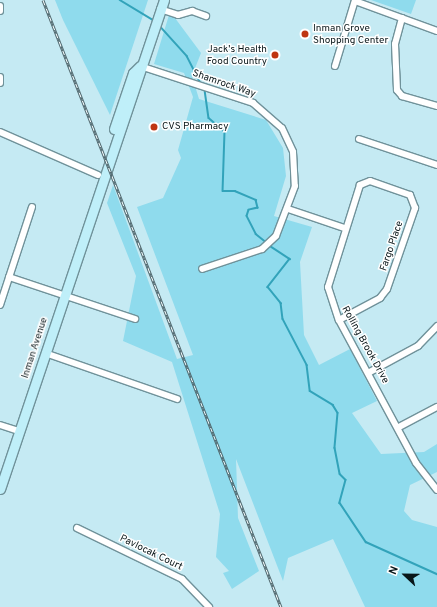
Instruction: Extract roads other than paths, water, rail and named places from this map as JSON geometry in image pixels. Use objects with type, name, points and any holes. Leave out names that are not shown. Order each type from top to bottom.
[{"type":"main road","name":"Inman Avenue","points":[[89,213],[140,76],[140,66],[162,4]]},
{"type":"main road","name":"Inman Avenue","points":[[0,488],[64,296],[89,213],[98,175],[133,73],[140,66]]},
{"type":"street","points":[[335,66],[355,0],[437,31]]},
{"type":"street","points":[[162,4],[178,15],[192,11],[206,16]]},
{"type":"street","points":[[0,6],[0,11]]},
{"type":"street","points":[[402,18],[395,44],[397,90],[402,96],[437,106]]},
{"type":"street","name":"Shamrock Way","points":[[140,66],[253,103],[282,128],[294,152],[296,170],[288,209],[271,242],[266,247],[202,268]]},
{"type":"street","points":[[0,77],[0,83]]},
{"type":"street","points":[[0,132],[98,175]]},
{"type":"street","points":[[0,136],[11,137]]},
{"type":"street","points":[[360,139],[437,165]]},
{"type":"street","name":"Rolling Brook Drive","points":[[370,181],[357,190],[344,228],[328,287],[339,320],[399,427],[416,463],[437,490]]},
{"type":"street","name":"Fargo Place","points":[[339,320],[380,298],[388,289],[415,208],[410,195],[370,181]]},
{"type":"street","points":[[0,304],[32,207]]},
{"type":"street","points":[[288,209],[344,228]]},
{"type":"street","points":[[9,277],[135,320]]},
{"type":"street","points":[[368,373],[418,346],[437,326]]},
{"type":"street","points":[[45,353],[177,399]]},
{"type":"street","points":[[399,427],[437,407]]},
{"type":"street","points":[[0,424],[19,431]]},
{"type":"street","name":"Pavlocak Court","points":[[77,528],[182,579],[209,607]]},
{"type":"waterway","points":[[120,0],[153,20]]},
{"type":"waterway","points":[[159,25],[187,56],[202,85]]},
{"type":"waterway","points":[[205,90],[209,118],[225,132],[223,191],[235,191],[256,200],[258,208],[249,210],[247,216],[256,234],[267,243]]},
{"type":"waterway","points":[[270,246],[290,259],[268,287],[281,303],[283,319],[307,365],[310,391],[333,405],[338,413],[335,448],[340,474],[346,480],[340,503],[366,542],[437,574]]},
{"type":"railway","points":[[43,0],[281,607]]},
{"type":"place","name":"Inman Grove Shopping Center","points":[[305,34]]},
{"type":"place","name":"Jack's Health Food Country","points":[[275,55]]},
{"type":"place","name":"CVS Pharmacy","points":[[154,127]]}]
